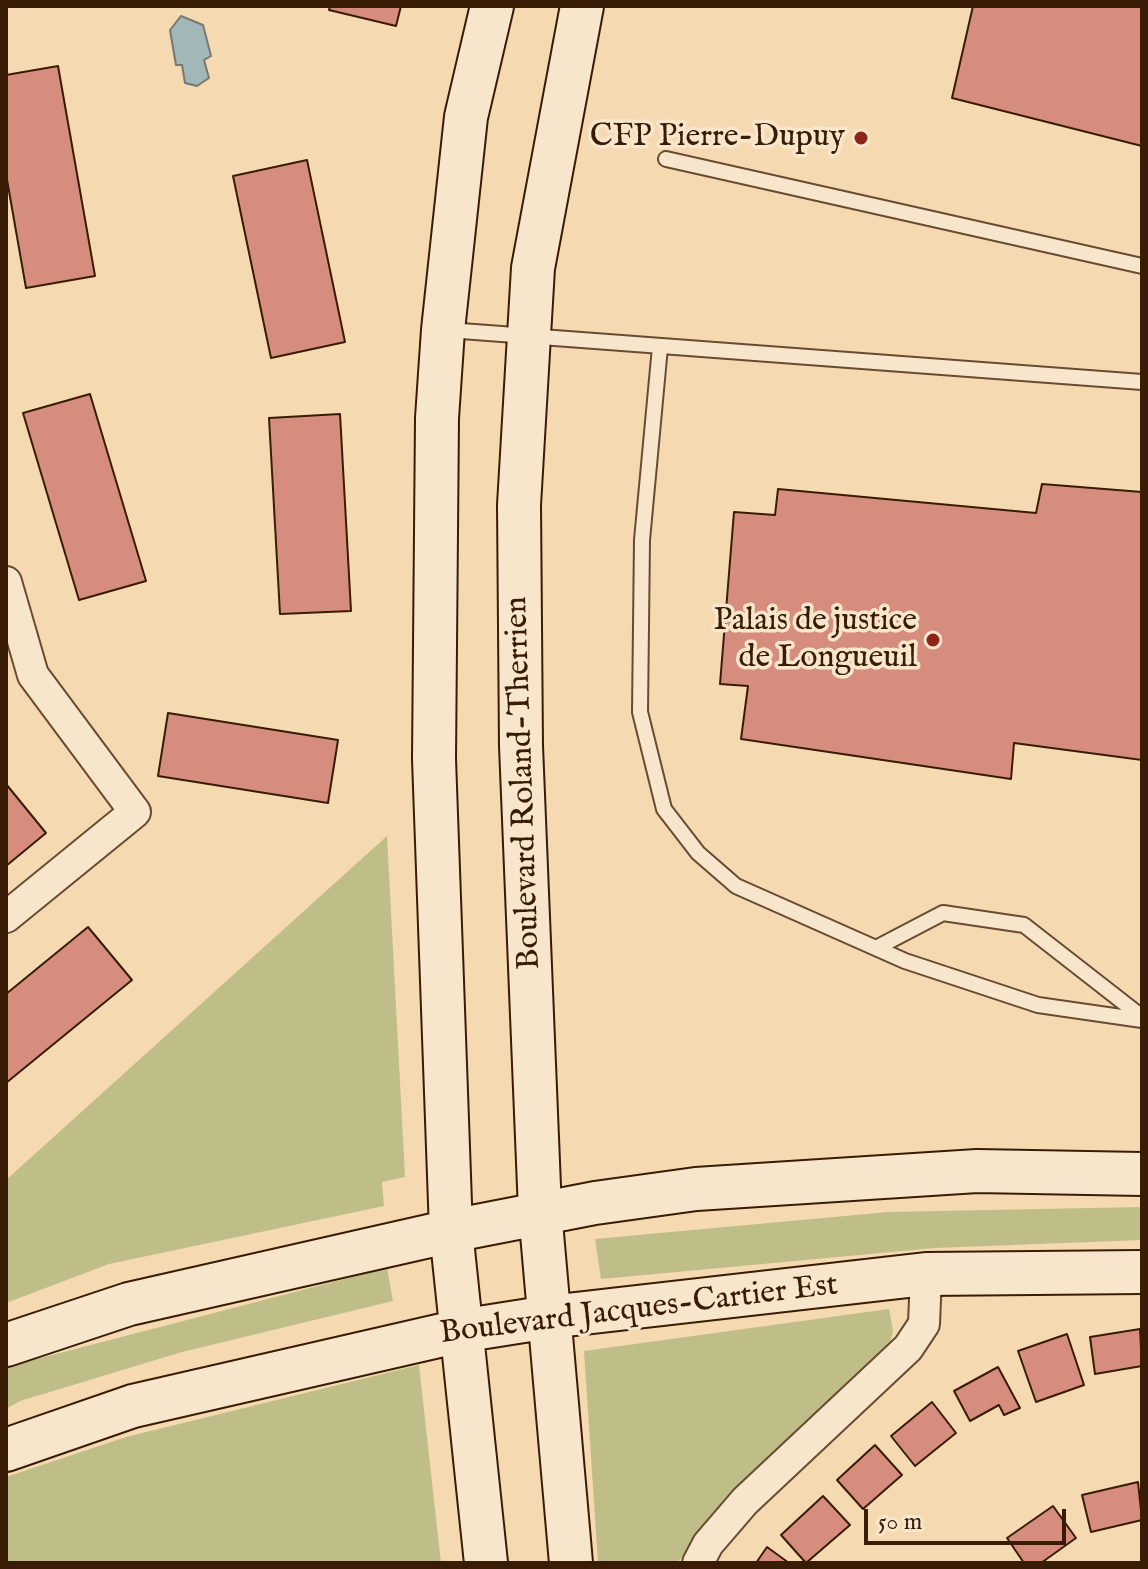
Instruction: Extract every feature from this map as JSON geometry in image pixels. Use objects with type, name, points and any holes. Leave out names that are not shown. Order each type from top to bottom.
[{"type":"main road","points":[[486,1563],[451,1231],[434,759],[436,329],[466,117],[492,6]]},
{"type":"main road","name":"Boulevard Roland-Therrien","points":[[571,1563],[540,1211],[521,746],[519,505],[533,268],[582,6]]},
{"type":"main road","points":[[6,1345],[129,1304],[540,1211],[696,1189],[977,1171],[1142,1174]]},
{"type":"main road","name":"Boulevard Jacques-Cartier Est","points":[[6,1450],[133,1406],[460,1331],[549,1317],[926,1274],[1142,1272]]},
{"type":"street","points":[[6,582],[33,675],[135,812],[6,917]]},
{"type":"street","points":[[698,1563],[708,1544],[745,1501],[908,1348],[924,1324],[926,1274]]},
{"type":"lane","points":[[666,159],[1142,266]]},
{"type":"lane","points":[[436,329],[1142,382]]},
{"type":"lane","points":[[660,347],[642,540],[640,712],[664,809],[698,853],[736,886],[876,948],[1038,1005],[1142,1019]]},
{"type":"lane","points":[[876,948],[943,913],[1024,925],[1142,1019]]},
{"type":"shaded area","points":[[181,16],[203,25],[211,56],[204,60],[209,78],[197,86],[185,83],[182,65],[176,65],[170,30]]},
{"type":"shaded area","points":[[387,836],[405,1177],[382,1182],[384,1206],[109,1264],[6,1303],[6,1180]]},
{"type":"shaded area","points":[[1142,1207],[1142,1240],[935,1248],[601,1279],[595,1239],[888,1212]]},
{"type":"shaded area","points":[[387,1268],[393,1301],[182,1352],[20,1401],[6,1409],[6,1367]]},
{"type":"shaded area","points":[[889,1309],[893,1331],[889,1347],[718,1512],[677,1563],[598,1563],[584,1351]]},
{"type":"shaded area","points":[[419,1365],[441,1563],[6,1563],[6,1477],[126,1437]]},
{"type":"building","points":[[330,6],[401,6],[396,26],[329,10]]},
{"type":"building","points":[[973,6],[1142,6],[1142,146],[952,98]]},
{"type":"building","points":[[58,66],[95,276],[26,288],[6,174],[6,75]]},
{"type":"building","points":[[307,160],[345,342],[271,358],[233,176]]},
{"type":"building","points":[[90,394],[146,581],[79,600],[23,413]]},
{"type":"building","points":[[340,414],[351,611],[280,614],[269,418]]},
{"type":"building","name":"Palais de justice de Longueuil","points":[[1042,484],[1142,492],[1142,760],[1014,743],[1011,779],[741,739],[748,686],[720,684],[734,512],[775,515],[778,489],[1036,513]]},
{"type":"building","points":[[168,713],[338,740],[328,803],[158,776]]},
{"type":"building","points":[[6,784],[46,833],[6,866]]},
{"type":"building","points":[[88,927],[132,980],[6,1083],[6,994]]},
{"type":"building","points":[[1140,1329],[1142,1366],[1095,1374],[1090,1337]]},
{"type":"building","points":[[1067,1334],[1084,1385],[1036,1402],[1018,1351]]},
{"type":"building","points":[[998,1367],[1020,1408],[1004,1415],[999,1405],[970,1421],[954,1391]]},
{"type":"building","points":[[932,1402],[956,1433],[915,1466],[891,1436]]},
{"type":"building","points":[[875,1445],[902,1475],[863,1509],[837,1480]]},
{"type":"building","points":[[1138,1482],[1142,1520],[1091,1532],[1082,1495]]},
{"type":"building","points":[[823,1496],[850,1525],[806,1563],[781,1535]]},
{"type":"building","points":[[1053,1506],[1076,1538],[1041,1563],[1024,1563],[1007,1538]]},
{"type":"building","points":[[767,1547],[789,1563],[756,1563]]},
{"type":"place","name":"CFP Pierre-Dupuy","points":[[861,138]]},
{"type":"place","name":"Palais de justice de Longueuil","points":[[933,640]]}]
